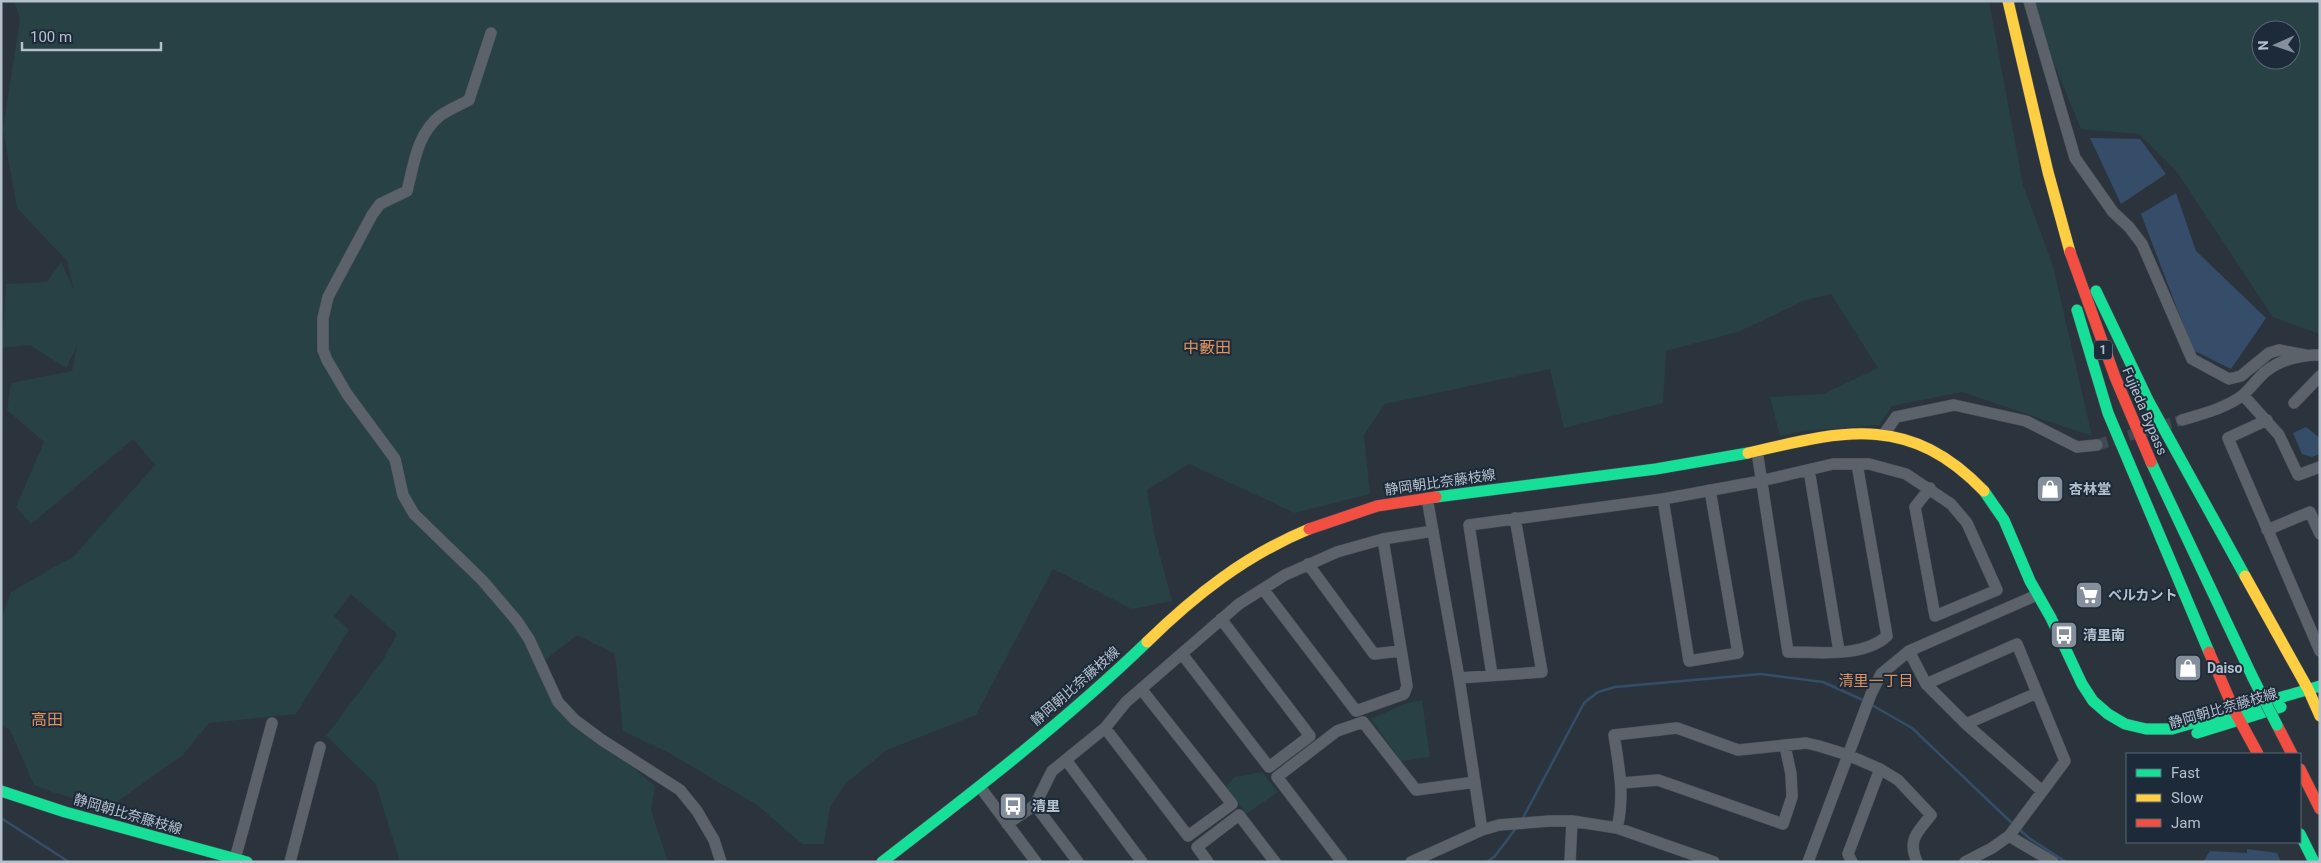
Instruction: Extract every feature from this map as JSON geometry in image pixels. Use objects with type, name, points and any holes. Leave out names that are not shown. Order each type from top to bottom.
[{"type":"main road","name":"Fujieda Bypass","points":[[2008,1],[2052,183],[2076,271],[2106,356],[2130,417],[2172,511],[2292,753]]},
{"type":"main road","name":"1","points":[[2030,94],[2047,198],[2087,348],[2108,413],[2234,710],[2257,753]]},
{"type":"main road","name":"1","points":[[2052,183],[2107,318],[2144,394],[2200,498],[2315,692],[2320,716]]},
{"type":"main road","name":"静岡朝比奈藤枝線","points":[[882,862],[980,787],[1094,692],[1195,598],[1242,562],[1276,543],[1354,512],[1427,498],[1650,470],[1843,433],[1884,434],[1919,445],[1947,460],[1967,475],[1990,498],[2007,528],[2037,595],[2047,609],[2076,675],[2087,695],[2099,708],[2117,721],[2136,728],[2154,731],[2201,721],[2234,710],[2315,692]]},
{"type":"main road","name":"静岡朝比奈藤枝線","points":[[2037,595],[2039,608],[2079,699],[2090,713],[2112,729],[2133,738],[2154,740],[2177,738],[2241,721],[2315,692]]},
{"type":"main road","points":[[2301,771],[2320,809]]},
{"type":"main road","name":"静岡朝比奈藤枝線","points":[[1,791],[213,858],[235,859],[247,862]]},
{"type":"main road","points":[[2301,836],[2314,862]]},
{"type":"street","points":[[2029,1],[2075,158],[2113,212],[2129,227],[2142,244],[2192,359],[2229,379],[2241,376],[2269,353],[2279,350],[2305,355],[2320,355]]},
{"type":"street","points":[[490,33],[469,100],[442,115],[431,125],[419,144],[410,173],[407,191],[380,204],[332,286],[323,318],[323,350],[346,394],[383,439],[395,459],[403,495],[414,514],[482,580],[517,620],[529,639],[558,702],[575,720],[602,740],[680,790],[697,811],[714,840],[720,862]]},
{"type":"street","points":[[2182,420],[2221,408],[2243,395],[2266,372],[2283,360],[2305,355]]},
{"type":"street","points":[[2294,403],[2320,376]]},
{"type":"street","points":[[2243,395],[2280,435],[2298,476],[2320,467]]},
{"type":"street","points":[[1884,434],[1896,417],[1954,405],[2026,421],[2077,447],[2097,445]]},
{"type":"street","points":[[2267,420],[2228,438],[2320,651]]},
{"type":"street","points":[[1757,451],[1788,652],[1854,650],[1882,641],[1887,636],[1857,464]]},
{"type":"street","points":[[1492,675],[1468,524],[1663,499],[1761,481],[1833,464],[1882,467],[1906,474],[1930,488],[1951,504],[1967,524],[1997,590],[1935,616],[1915,507],[1930,488]]},
{"type":"street","points":[[1809,470],[1839,651]]},
{"type":"street","points":[[1663,499],[1689,661],[1738,653],[1710,490]]},
{"type":"street","points":[[1427,498],[1460,678],[1482,830]]},
{"type":"street","points":[[2267,530],[2310,512],[2320,534]]},
{"type":"street","points":[[1460,678],[1542,672],[1515,518]]},
{"type":"street","points":[[1007,824],[1035,805],[1052,771],[1105,728],[1126,702],[1240,604],[1285,575],[1337,552],[1383,539],[1433,531]]},
{"type":"street","points":[[1263,589],[1356,711],[1404,694],[1407,686],[1383,539]]},
{"type":"street","points":[[1308,564],[1374,654],[1400,651]]},
{"type":"street","points":[[1808,862],[1871,694],[1881,674],[1894,661],[1909,651],[2037,595]]},
{"type":"street","points":[[1182,654],[1269,767],[1310,736],[1221,619]]},
{"type":"street","points":[[1926,684],[2017,644],[2065,760],[2009,836],[1992,848],[1965,862]]},
{"type":"street","points":[[1909,651],[1926,684],[1966,724],[2042,791]]},
{"type":"street","points":[[1105,728],[1188,836],[1232,804],[1142,690]]},
{"type":"street","points":[[1966,724],[2037,694]]},
{"type":"street","points":[[1342,862],[1278,777],[1337,731],[1363,722],[1416,790],[1475,782]]},
{"type":"street","points":[[235,859],[272,723]]},
{"type":"street","points":[[1617,828],[1622,809],[1622,783],[1614,735],[1677,728],[1738,750],[1806,743],[1848,755],[1880,769],[1898,780],[1932,815],[1916,834],[1912,843],[1917,862]]},
{"type":"street","points":[[1622,783],[1658,780],[1783,824],[1792,797],[1791,774],[1785,746]]},
{"type":"street","points":[[290,862],[320,747]]},
{"type":"street","points":[[1066,760],[1142,862]]},
{"type":"street","points":[[1852,862],[1848,854],[1880,769]]},
{"type":"street","points":[[980,787],[1036,862]]},
{"type":"street","points":[[1035,805],[1078,862]]},
{"type":"street","points":[[1208,862],[1196,847],[1239,815],[1275,862]]},
{"type":"street","points":[[1411,862],[1482,830],[1499,825],[1550,821],[1572,821],[1617,828],[1714,862]]},
{"type":"street","points":[[1570,862],[1572,821]]},
{"type":"street","points":[[2009,836],[2054,862]]},
{"type":"green space","points":[[14,1],[1989,1],[2023,185],[2053,266],[2092,436],[1962,392],[1892,406],[1879,425],[1802,431],[1780,436],[1770,397],[1823,394],[1878,368],[1831,294],[1806,300],[1738,332],[1666,351],[1663,403],[1564,428],[1550,369],[1385,404],[1364,435],[1370,494],[1295,513],[1189,464],[1147,490],[1154,533],[1172,601],[1132,609],[1053,569],[976,715],[887,750],[846,783],[830,807],[824,844],[802,844],[757,805],[669,753],[623,731],[615,654],[577,635],[540,664],[556,699],[593,734],[655,786],[651,810],[668,862],[400,862],[376,784],[326,736],[383,660],[397,634],[351,594],[334,616],[349,630],[296,714],[209,723],[183,755],[108,808],[34,785],[10,730],[1,724],[1,619],[11,592],[74,556],[155,465],[133,439],[31,524],[16,507],[44,442],[7,410],[11,383],[72,371],[77,346],[66,368],[30,345],[2,348],[6,284],[47,282],[61,262],[74,290],[67,261],[17,208],[3,129],[20,19]]},
{"type":"green space","points":[[2028,1],[2320,1],[2320,334],[2273,317],[2177,172],[2139,134],[2081,129]]},
{"type":"green space","points":[[1422,700],[1430,757],[1401,761],[1371,719],[1404,704]]},
{"type":"green space","points":[[1262,772],[1278,792],[1246,814],[1226,786],[1235,777]]},
{"type":"water","points":[[2090,138],[2140,139],[2166,174],[2121,204]]},
{"type":"water","points":[[2176,193],[2196,251],[2266,318],[2231,369],[2193,350],[2141,214]]},
{"type":"water","points":[[2306,427],[2320,438],[2320,454],[2312,457],[2302,454],[2293,433]]},
{"type":"water","points":[[2247,849],[2277,853],[2281,862],[2203,862],[2210,851],[2247,853]]},
{"type":"waterway","points":[[1523,818],[1584,703],[1598,692],[1615,687],[1761,674],[1823,682],[1865,701]]},
{"type":"waterway","points":[[1870,704],[1912,728],[2014,825]]},
{"type":"waterway","points":[[1,818],[69,862]]},
{"type":"waterway","points":[[1487,862],[1495,856],[1517,827]]},
{"type":"waterway","points":[[2019,829],[2029,838],[2066,862]]},
{"type":"tunnel","points":[[2097,445],[2182,420]]},
{"type":"traffic: fast","points":[[2096,291],[2149,402],[2245,576]]},
{"type":"traffic: fast","points":[[2077,310],[2108,413],[2209,652]]},
{"type":"traffic: fast","points":[[1436,497],[1656,469],[1748,453]]},
{"type":"traffic: fast","points":[[2151,462],[2253,678]]},
{"type":"traffic: fast","points":[[1984,491],[2004,520],[2030,581],[2051,618],[2082,684],[2093,701],[2108,714],[2125,724],[2146,729],[2172,729],[2320,686]]},
{"type":"traffic: fast","points":[[882,862],[1051,728],[1116,672],[1147,642]]},
{"type":"traffic: fast","points":[[2253,678],[2277,725]]},
{"type":"traffic: fast","points":[[2197,733],[2281,707]]},
{"type":"traffic: fast","points":[[1,791],[65,812],[247,862]]},
{"type":"traffic: fast","points":[[2301,836],[2314,862]]},
{"type":"traffic: slow","points":[[2008,1],[2048,172],[2070,252]]},
{"type":"traffic: slow","points":[[1748,453],[1782,445],[1844,435],[1873,434],[1901,438],[1928,449],[1956,466],[1984,491]]},
{"type":"traffic: slow","points":[[1147,642],[1184,608],[1222,578],[1264,551],[1309,529]]},
{"type":"traffic: slow","points":[[2245,576],[2308,689],[2320,716]]},
{"type":"traffic: jam","points":[[2070,252],[2115,377],[2151,462]]},
{"type":"traffic: jam","points":[[1309,529],[1377,506],[1436,497]]},
{"type":"traffic: jam","points":[[2209,652],[2234,710],[2257,753]]},
{"type":"traffic: jam","points":[[2277,725],[2291,753]]},
{"type":"traffic: jam","points":[[2301,771],[2320,809]]},
{"type":"place","name":"杏林堂","points":[[2050,489]]},
{"type":"place","name":"ベルカント","points":[[2089,595]]},
{"type":"place","name":"清里南","points":[[2064,635]]},
{"type":"place","name":"Daiso","points":[[2188,668]]},
{"type":"place","name":"清里","points":[[1013,806]]},
{"type":"district","name":"中藪田","points":[[1207,347]]},
{"type":"district","name":"清里一丁目","points":[[1876,681]]},
{"type":"district","name":"高田","points":[[47,719]]}]
